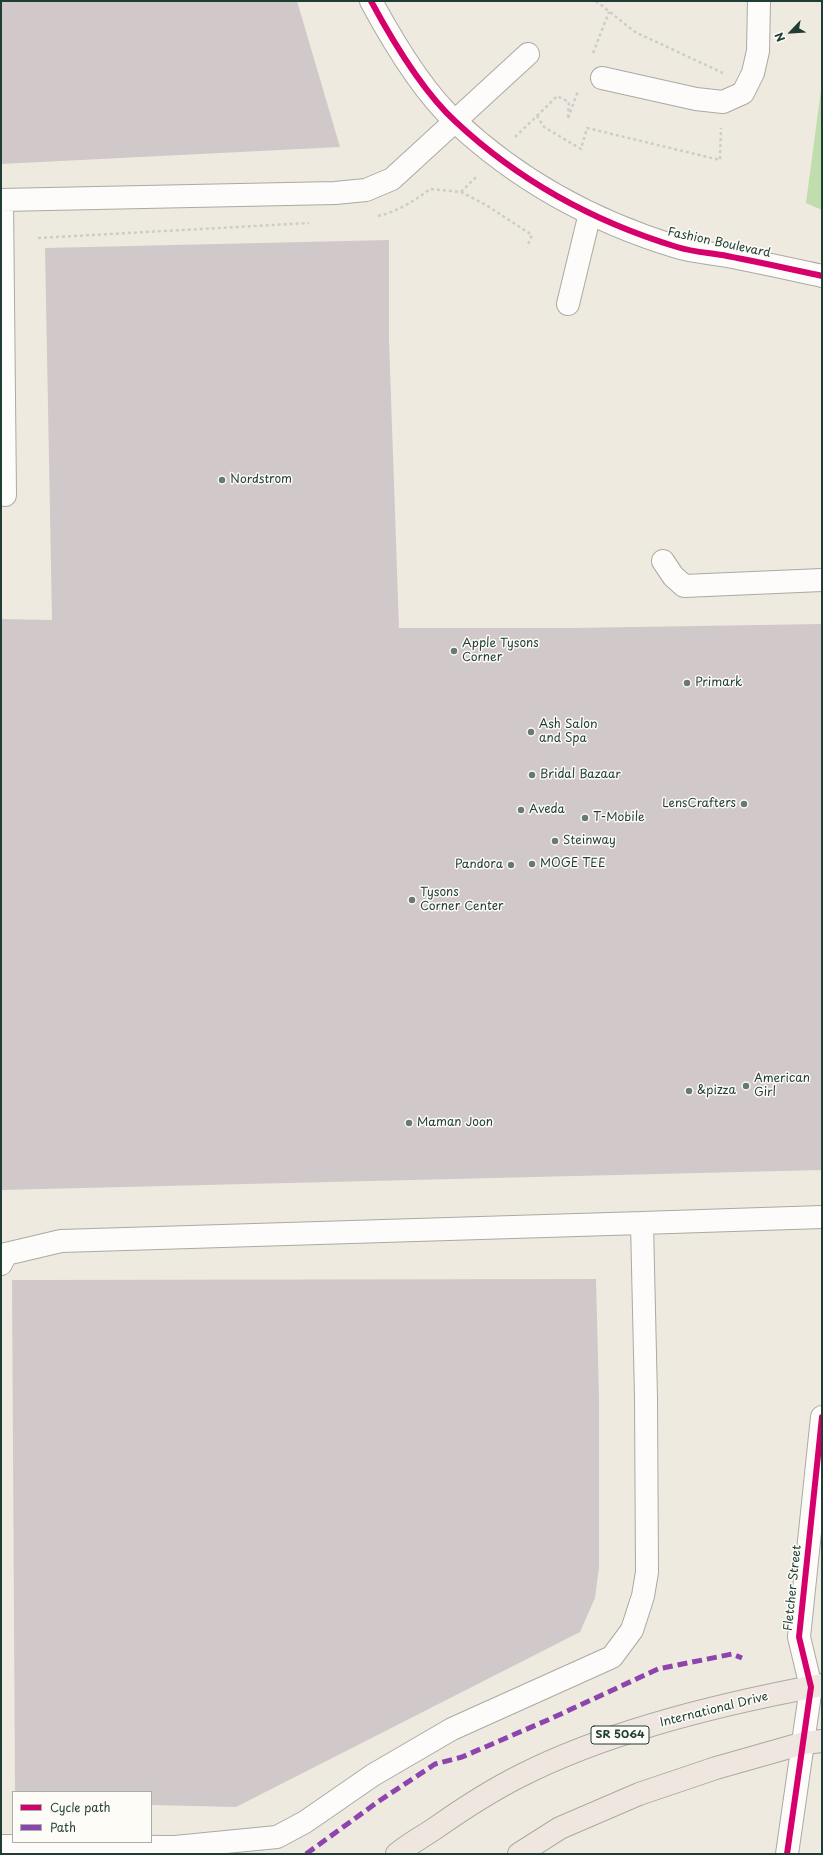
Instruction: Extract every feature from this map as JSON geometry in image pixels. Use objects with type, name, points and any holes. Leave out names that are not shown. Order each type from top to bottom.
[{"type":"main road","name":"International Drive","points":[[397,1854],[468,1805],[495,1789],[523,1774],[564,1757],[621,1735],[693,1714],[818,1681]]},
{"type":"main road","points":[[519,1854],[560,1828],[639,1794],[716,1768],[813,1742]]},
{"type":"street","name":"Fashion Boulevard","points":[[371,1],[391,38],[429,90],[455,121],[506,164],[563,200],[618,227],[679,248],[822,276]]},
{"type":"street","points":[[602,78],[696,99],[723,102],[743,93],[753,73],[758,51],[759,1]]},
{"type":"street","points":[[5,495],[1,200],[335,193],[366,190],[392,179],[528,54]]},
{"type":"street","points":[[568,304],[590,213]]},
{"type":"street","points":[[663,561],[673,576],[684,586],[822,580]]},
{"type":"street","points":[[1,1264],[6,1254],[61,1241],[822,1218]]},
{"type":"street","points":[[252,1854],[277,1837],[305,1822],[372,1775],[452,1729],[612,1657],[632,1630],[643,1596],[647,1572],[646,1398],[642,1223]]},
{"type":"street","name":"Fletcher Street","points":[[787,1854],[813,1742],[818,1681],[799,1637],[822,1417]]},
{"type":"street","points":[[1,1846],[175,1847],[277,1837]]},
{"type":"path","points":[[596,1],[635,32],[747,84]]},
{"type":"path","points":[[537,116],[557,96],[569,102],[568,118]]},
{"type":"path","points":[[599,130],[720,160]]},
{"type":"green space","points":[[822,82],[822,210],[806,203]]},
{"type":"building","points":[[1,1],[297,1],[340,147],[1,164]]},
{"type":"building","name":"Tysons Corner Center","points":[[389,240],[389,340],[399,628],[571,628],[822,624],[822,1170],[1,1190],[1,619],[52,620],[45,248]]},
{"type":"building","points":[[596,1279],[599,1398],[599,1567],[595,1598],[580,1632],[236,1807],[152,1805],[152,1791],[15,1791],[12,1280]]},
{"type":"marked path","points":[[306,1854],[379,1801],[435,1764],[462,1757],[550,1719],[658,1669],[732,1654],[742,1658]]},
{"type":"cycle path","points":[[371,1],[388,32],[409,65],[444,110],[480,143],[505,162],[559,197],[587,212],[617,225],[677,247],[822,276]]},
{"type":"cycle path","points":[[787,1854],[811,1687],[799,1637],[822,1417]]},
{"type":"place","name":"Nordstrom","points":[[222,480]]},
{"type":"place","name":"Apple Tysons Corner","points":[[454,651]]},
{"type":"place","name":"Primark","points":[[687,683]]},
{"type":"place","name":"Ash Salon and Spa","points":[[531,732]]},
{"type":"place","name":"Bridal Bazaar","points":[[532,775]]},
{"type":"place","name":"LensCrafters","points":[[744,804]]},
{"type":"place","name":"Aveda","points":[[521,810]]},
{"type":"place","name":"T-Mobile","points":[[585,818]]},
{"type":"place","name":"Steinway","points":[[555,841]]},
{"type":"place","name":"MOGE TEE","points":[[532,864]]},
{"type":"place","name":"Pandora","points":[[511,865]]},
{"type":"place","name":"Tysons Corner Center","points":[[412,900]]},
{"type":"place","name":"American Girl","points":[[746,1086]]},
{"type":"place","name":"&pizza","points":[[689,1091]]},
{"type":"place","name":"Maman Joon","points":[[409,1123]]}]
